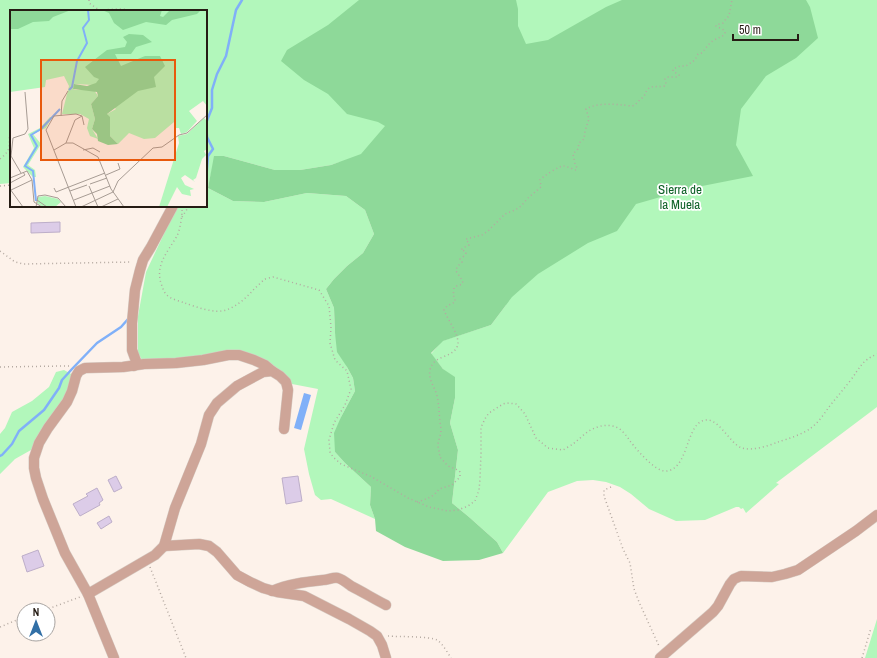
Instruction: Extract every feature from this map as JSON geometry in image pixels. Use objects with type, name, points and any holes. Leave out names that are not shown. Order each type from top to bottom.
[{"type":"street","points":[[134,366],[136,361],[132,350],[132,323],[135,290],[143,260],[172,207]]},
{"type":"street","points":[[114,658],[88,594],[65,553],[43,499],[34,468],[34,458],[39,443],[67,402],[79,371],[86,368],[176,363],[228,355],[239,355],[265,365],[286,382],[288,390],[284,429]]},
{"type":"street","points":[[88,594],[155,555],[164,546],[175,508],[201,444],[209,415],[217,403],[237,386],[262,372],[272,371]]},
{"type":"street","points":[[662,656],[713,612],[734,579],[742,576],[772,577],[798,570],[877,515]]},
{"type":"street","points":[[164,546],[199,544],[209,546],[217,552],[237,575],[250,582],[272,591],[304,596],[370,631],[376,636],[382,645],[386,658]]},
{"type":"street","points":[[272,591],[282,586],[314,580],[339,578],[386,605]]},
{"type":"path","points":[[89,0],[88,3],[99,10],[120,8],[127,10]]},
{"type":"path","points":[[417,502],[432,496],[439,489],[452,485],[460,476],[460,472],[458,470],[448,466],[439,456],[438,446],[441,437],[441,429],[438,397],[429,377],[430,369],[433,363],[456,349],[458,346],[458,339],[444,310],[447,306],[454,302],[453,295],[455,286],[462,283],[462,280],[456,271],[457,267],[462,262],[460,259],[466,253],[465,251],[461,250],[469,245],[466,238],[482,235],[505,214],[521,206],[541,186],[540,180],[560,166],[576,170],[577,168],[573,154],[578,149],[579,143],[584,139],[585,130],[589,119],[586,109],[589,107],[612,104],[633,106],[644,97],[647,89],[650,87],[665,86],[665,79],[667,77],[678,77],[679,75],[673,71],[673,69],[680,66],[686,66],[695,60],[698,54],[702,53],[708,45],[724,35],[724,30],[716,25],[723,23],[729,16],[732,0]]},
{"type":"path","points":[[0,159],[6,154],[10,147]]},
{"type":"path","points":[[0,186],[10,185]]},
{"type":"path","points":[[182,207],[182,217],[178,236],[172,242],[160,265],[160,282],[166,295],[195,307],[224,311],[246,298],[263,280],[268,278],[273,277],[319,290],[329,306],[331,327],[330,343],[335,360],[347,371],[351,389],[334,423],[329,440],[330,452],[341,464],[372,477],[408,498],[429,507],[448,511],[458,510],[468,506],[475,500],[479,490],[482,425],[489,413],[503,404],[516,404],[525,414],[536,438],[548,448],[563,450],[595,428],[606,425],[614,426],[623,431],[650,464],[666,471],[674,469],[679,464],[692,433],[701,421],[713,421],[736,445],[741,448],[748,449],[779,442],[806,432],[816,424],[851,380],[863,362],[877,354]]},
{"type":"path","points":[[182,217],[188,207]]},
{"type":"path","points":[[0,250],[15,262],[23,264],[133,262],[143,260]]},
{"type":"path","points":[[0,367],[61,366]]},
{"type":"path","points":[[611,487],[604,490],[604,496],[623,549],[630,563],[634,589],[662,656]]},
{"type":"path","points":[[147,560],[186,658]]},
{"type":"path","points":[[56,606],[88,594]]},
{"type":"path","points":[[0,627],[16,620]]},
{"type":"path","points":[[862,658],[871,628]]},
{"type":"path","points":[[376,636],[422,637],[437,640],[451,658]]},
{"type":"green space","name":"Sierra de la Muela","points":[[0,0],[877,0],[877,407],[776,483],[779,484],[746,513],[743,508],[741,509],[736,507],[705,520],[676,521],[649,509],[620,487],[606,482],[593,480],[577,481],[548,492],[503,553],[497,542],[452,503],[458,450],[450,423],[455,398],[443,369],[431,354],[442,341],[491,325],[506,305],[340,162],[300,170],[275,170],[224,156],[215,156],[208,188],[233,201],[264,202],[307,193],[346,196],[365,210],[374,234],[363,253],[347,266],[326,289],[334,308],[335,333],[347,367],[353,378],[355,391],[341,417],[335,452],[371,487],[370,505],[375,519],[331,499],[321,500],[315,495],[304,449],[318,389],[292,384],[284,374],[255,358],[142,360],[138,353],[138,316],[146,272],[177,207],[207,207],[207,10],[10,10],[10,183],[0,184]]},
{"type":"green space","points":[[359,0],[516,0],[518,9],[518,26],[526,44],[548,40],[606,7],[622,0],[806,0],[810,7],[818,38],[796,58],[766,76],[741,109],[736,145],[753,176],[692,188],[636,204],[617,231],[588,243],[538,274],[512,297],[491,325],[443,341],[431,353],[443,369],[455,377],[455,398],[450,423],[458,450],[452,503],[497,542],[503,553],[479,560],[443,561],[405,547],[376,531],[375,519],[370,505],[371,487],[335,452],[334,433],[355,391],[353,378],[337,352],[334,308],[326,289],[347,266],[363,253],[374,234],[365,210],[346,196],[307,193],[264,202],[233,201],[208,188],[214,156],[224,156],[275,170],[300,170],[331,165],[361,154],[385,126],[378,122],[347,114],[328,94],[304,80],[281,61],[287,50],[328,25]]},
{"type":"green space","points":[[64,370],[73,375],[70,388],[31,450],[15,459],[0,474],[0,434],[5,428],[12,412],[32,401],[49,387],[56,372]]},
{"type":"green space","points":[[877,619],[877,658],[865,658]]},
{"type":"water","points":[[304,393],[311,395],[301,430],[294,428]]},
{"type":"building","points":[[60,222],[60,232],[31,233],[31,223]]},
{"type":"building","points":[[116,476],[122,488],[114,492],[108,480]]},
{"type":"building","points":[[298,476],[302,501],[286,504],[282,478]]},
{"type":"building","points":[[97,488],[103,500],[99,503],[100,505],[80,516],[73,504],[88,496],[86,494]]},
{"type":"building","points":[[109,516],[112,522],[101,529],[97,523]]},
{"type":"building","points":[[38,550],[44,566],[27,572],[22,556]]},
{"type":"waterway","points":[[207,120],[212,108],[212,90],[217,74],[226,56],[236,10],[242,0]]},
{"type":"waterway","points":[[207,137],[213,149],[208,156],[207,168]]},
{"type":"waterway","points":[[0,456],[12,444],[19,431],[44,410],[59,388],[62,380],[72,369],[97,343],[121,327],[129,318]]}]
